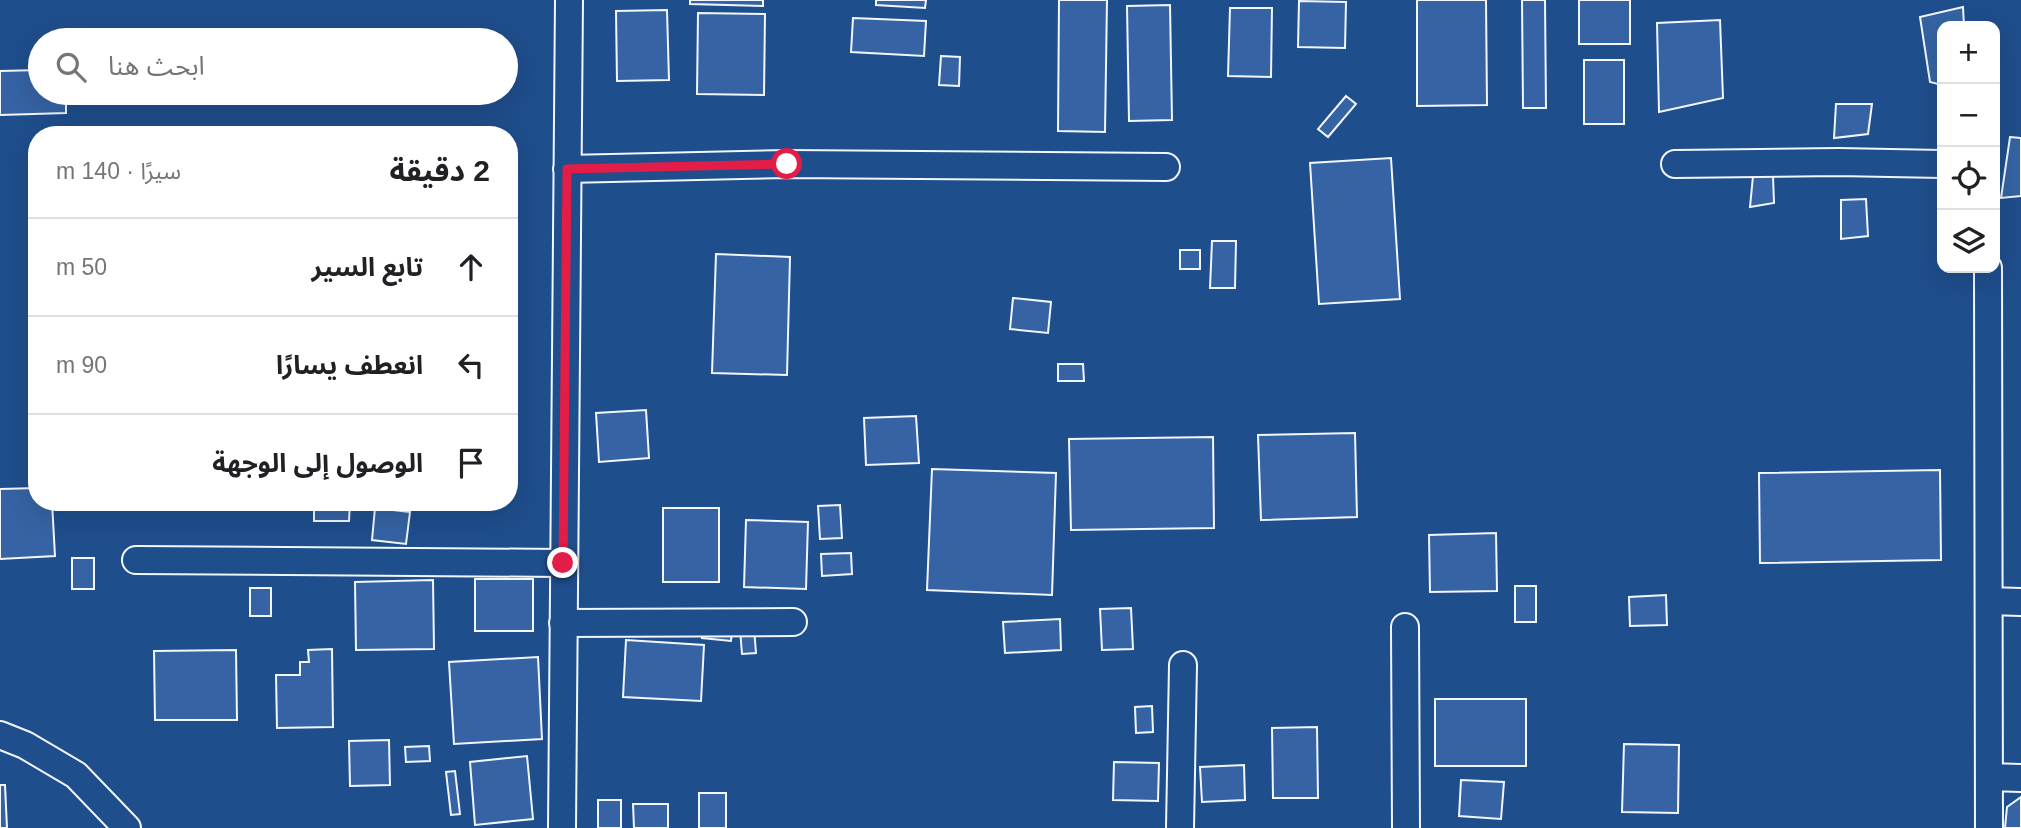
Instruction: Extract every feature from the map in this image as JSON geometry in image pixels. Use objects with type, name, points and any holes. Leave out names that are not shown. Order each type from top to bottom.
[{"type":"street","points":[[562,828],[569,0]]},
{"type":"street","points":[[567,169],[787,164],[1166,167]]},
{"type":"street","points":[[1675,164],[1937,164]]},
{"type":"street","points":[[1988,273],[1989,828]]},
{"type":"street","points":[[136,560],[563,563]]},
{"type":"street","points":[[1989,601],[2021,602]]},
{"type":"street","points":[[563,623],[793,622]]},
{"type":"street","points":[[1405,626],[1406,828]]},
{"type":"street","points":[[1180,828],[1183,665]]},
{"type":"street","points":[[0,735],[24,745],[76,775],[127,828]]},
{"type":"street","points":[[1989,777],[2021,778]]},
{"type":"building","points":[[690,0],[763,0],[763,6],[690,4]]},
{"type":"building","points":[[876,0],[926,0],[925,8],[876,5]]},
{"type":"building","points":[[1059,0],[1107,0],[1105,132],[1058,131]]},
{"type":"building","points":[[1417,0],[1486,0],[1487,105],[1417,106]]},
{"type":"building","points":[[1522,0],[1545,0],[1546,108],[1523,108]]},
{"type":"building","points":[[1579,0],[1630,0],[1630,44],[1579,44]]},
{"type":"building","points":[[1299,1],[1346,2],[1345,48],[1298,47]]},
{"type":"building","points":[[1170,5],[1172,120],[1129,121],[1127,6]]},
{"type":"building","points":[[1963,7],[1964,21],[1937,21],[1937,84],[1930,82],[1920,17]]},
{"type":"building","points":[[1230,8],[1272,8],[1271,77],[1228,76]]},
{"type":"building","points":[[667,10],[669,80],[617,81],[616,11]]},
{"type":"building","points":[[698,13],[765,14],[764,95],[697,94]]},
{"type":"building","points":[[853,18],[926,21],[924,56],[851,52]]},
{"type":"building","points":[[1720,20],[1723,98],[1659,112],[1657,23]]},
{"type":"building","points":[[941,56],[960,57],[959,86],[939,85]]},
{"type":"building","points":[[1584,60],[1624,60],[1624,124],[1584,124]]},
{"type":"building","points":[[28,70],[28,105],[66,105],[66,113],[0,115],[0,71]]},
{"type":"building","points":[[1346,96],[1356,104],[1328,137],[1318,129]]},
{"type":"building","points":[[1836,104],[1872,104],[1868,134],[1834,138]]},
{"type":"building","points":[[2010,137],[2021,138],[2021,196],[2001,198]]},
{"type":"building","points":[[1391,158],[1400,299],[1319,304],[1310,163]]},
{"type":"building","points":[[1753,176],[1773,176],[1774,203],[1750,207]]},
{"type":"building","points":[[1866,199],[1868,236],[1841,239],[1841,200]]},
{"type":"building","points":[[1212,241],[1236,241],[1235,288],[1210,288]]},
{"type":"building","points":[[1180,250],[1200,250],[1200,269],[1180,269]]},
{"type":"building","points":[[716,254],[790,257],[787,375],[712,373]]},
{"type":"building","points":[[1013,298],[1051,302],[1048,333],[1010,329]]},
{"type":"building","points":[[1058,364],[1083,364],[1084,381],[1058,381]]},
{"type":"building","points":[[646,410],[649,458],[599,462],[596,413]]},
{"type":"building","points":[[916,416],[919,463],[866,465],[864,418]]},
{"type":"building","points":[[1355,433],[1357,517],[1261,520],[1258,435]]},
{"type":"building","points":[[1213,437],[1214,528],[1071,530],[1069,439]]},
{"type":"building","points":[[932,469],[1056,473],[1052,595],[927,590]]},
{"type":"building","points":[[1940,470],[1941,560],[1760,563],[1759,473]]},
{"type":"building","points":[[28,488],[28,511],[52,511],[55,556],[0,559],[0,489]]},
{"type":"building","points":[[840,505],[842,538],[820,539],[818,506]]},
{"type":"building","points":[[663,508],[719,508],[719,582],[663,582]]},
{"type":"building","points":[[314,511],[350,511],[349,521],[314,521]]},
{"type":"building","points":[[375,511],[410,512],[406,544],[372,540]]},
{"type":"building","points":[[746,520],[808,522],[806,589],[744,587]]},
{"type":"building","points":[[1496,533],[1497,591],[1430,592],[1429,535]]},
{"type":"building","points":[[851,553],[852,574],[822,576],[821,554]]},
{"type":"building","points":[[72,558],[94,558],[94,589],[72,589]]},
{"type":"building","points":[[475,579],[533,579],[533,631],[475,631]]},
{"type":"building","points":[[433,580],[434,649],[356,650],[355,582]]},
{"type":"building","points":[[1515,586],[1536,586],[1536,622],[1515,622]]},
{"type":"building","points":[[250,588],[271,588],[271,616],[250,616]]},
{"type":"building","points":[[1666,595],[1667,625],[1630,626],[1629,597]]},
{"type":"building","points":[[1131,608],[1133,649],[1102,650],[1100,609]]},
{"type":"building","points":[[1060,619],[1061,650],[1005,653],[1003,622]]},
{"type":"building","points":[[703,627],[732,631],[731,641],[702,638]]},
{"type":"building","points":[[754,628],[756,653],[742,654],[740,629]]},
{"type":"building","points":[[626,640],[704,645],[701,701],[623,697]]},
{"type":"building","points":[[332,649],[333,727],[277,728],[276,675],[300,675],[300,662],[309,662],[308,650]]},
{"type":"building","points":[[236,650],[237,720],[155,720],[154,651]]},
{"type":"building","points":[[538,657],[542,739],[454,744],[449,662]]},
{"type":"building","points":[[1435,699],[1526,699],[1526,766],[1435,766]]},
{"type":"building","points":[[1152,706],[1153,732],[1136,733],[1135,707]]},
{"type":"building","points":[[1317,727],[1318,798],[1273,798],[1272,728]]},
{"type":"building","points":[[389,740],[390,785],[350,786],[349,741]]},
{"type":"building","points":[[1624,744],[1679,745],[1678,813],[1622,812]]},
{"type":"building","points":[[429,746],[430,761],[406,762],[405,747]]},
{"type":"building","points":[[527,756],[533,819],[475,825],[470,762]]},
{"type":"building","points":[[1114,762],[1159,763],[1158,801],[1113,800]]},
{"type":"building","points":[[1244,765],[1245,800],[1202,802],[1200,767]]},
{"type":"building","points":[[455,771],[460,814],[451,815],[446,772]]},
{"type":"building","points":[[1461,780],[1504,782],[1501,819],[1459,816]]},
{"type":"building","points":[[0,785],[5,785],[7,828],[0,828]]},
{"type":"building","points":[[699,793],[726,793],[726,828],[699,828]]},
{"type":"building","points":[[2021,797],[2021,828],[2005,828],[2007,807]]},
{"type":"building","points":[[598,800],[621,800],[621,828],[598,828]]},
{"type":"building","points":[[633,804],[668,804],[668,828],[634,828]]},
{"type":"route","points":[[563,563],[567,169],[787,164]]}]
